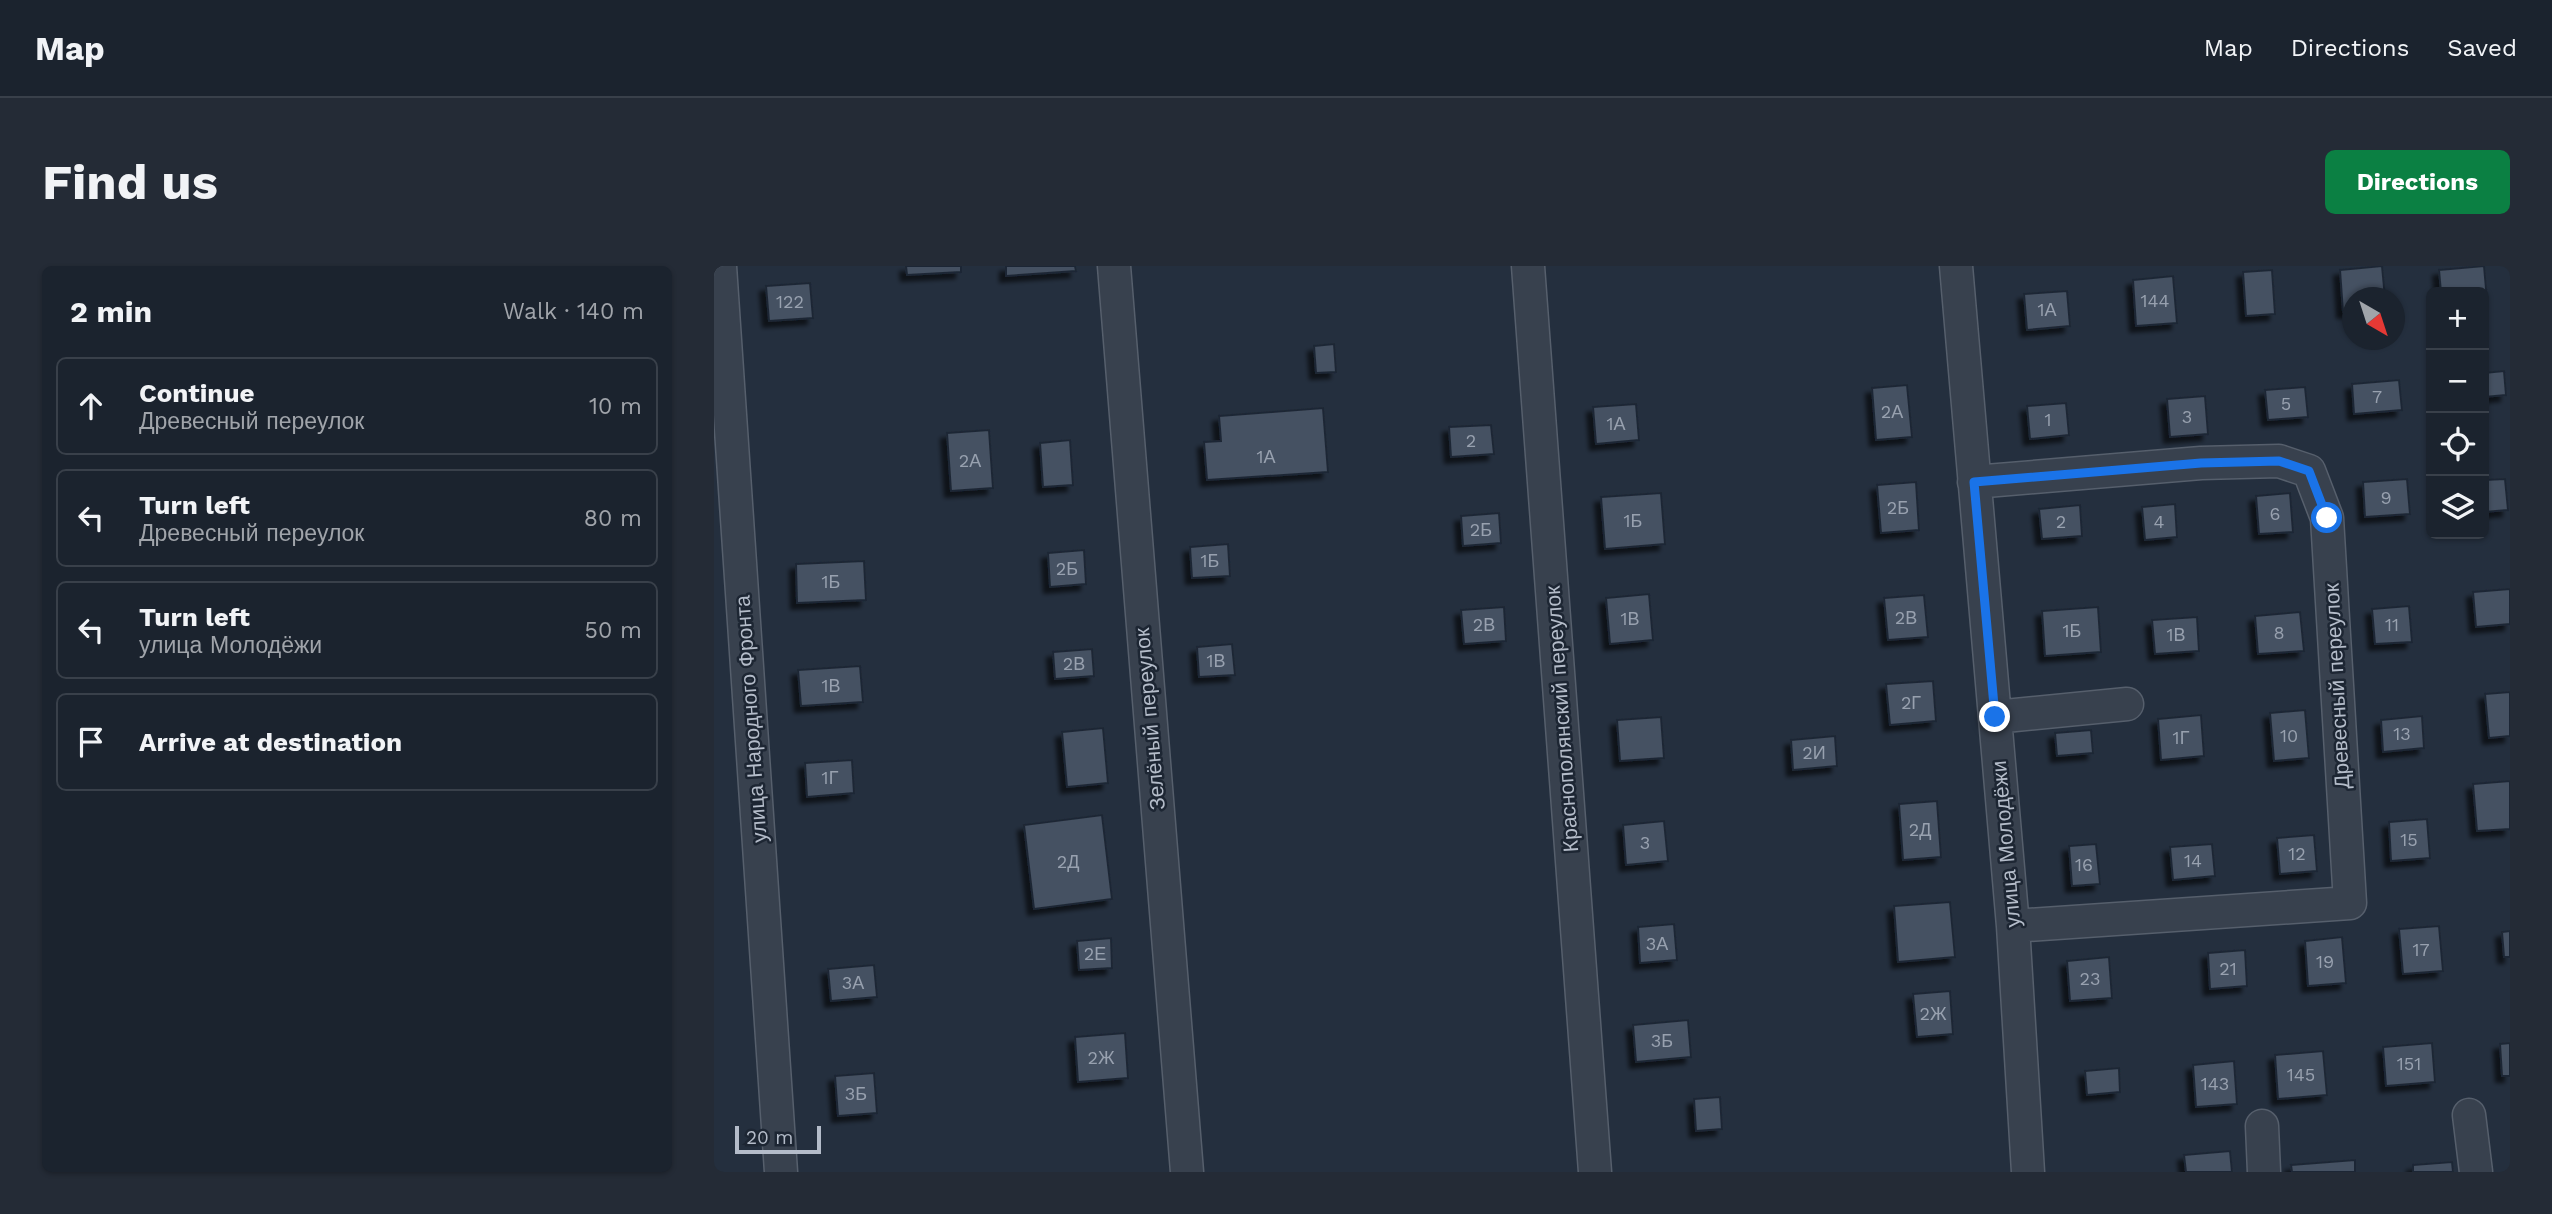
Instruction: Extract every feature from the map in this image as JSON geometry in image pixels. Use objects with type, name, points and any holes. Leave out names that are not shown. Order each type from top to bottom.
[{"type":"street","name":"улица Народного Фронта","points":[[720,266],[781,1172]]},
{"type":"street","name":"Зелёный переулок","points":[[1114,266],[1186,1172]]},
{"type":"street","name":"Краснополянский переулок","points":[[1528,266],[1595,1172]]},
{"type":"street","name":"улица Молодёжи","points":[[1956,266],[2013,926],[2028,1172]]},
{"type":"street","name":"Древесный переулок","points":[[1974,482],[2201,463],[2279,461],[2309,471],[2327,518],[2350,903],[2013,926]]},
{"type":"street","points":[[1995,717],[2127,704]]},
{"type":"street","points":[[2469,1115],[2476,1172]]},
{"type":"street","points":[[2262,1126],[2264,1172]]},
{"type":"building","points":[[906,266],[961,266],[961,272],[907,275]]},
{"type":"building","points":[[1006,266],[1075,266],[1076,271],[1006,276]]},
{"type":"building","points":[[2382,266],[2384,287],[2342,287],[2342,298],[2340,270]]},
{"type":"building","points":[[2484,266],[2486,287],[2441,287],[2439,270]]},
{"type":"building","points":[[2272,270],[2275,314],[2246,316],[2243,272]]},
{"type":"building","points":[[2173,276],[2177,323],[2136,326],[2133,280]]},
{"type":"building","points":[[810,283],[813,318],[769,321],[766,286]]},
{"type":"building","points":[[2067,291],[2070,326],[2027,330],[2024,294]]},
{"type":"building","points":[[1334,344],[1336,372],[1316,373],[1314,346]]},
{"type":"building","points":[[2504,371],[2506,395],[2489,397],[2489,372]]},
{"type":"building","points":[[2399,380],[2402,410],[2354,414],[2352,384]]},
{"type":"building","points":[[1907,385],[1912,437],[1876,440],[1872,388]]},
{"type":"building","points":[[2305,387],[2308,417],[2268,420],[2265,390]]},
{"type":"building","points":[[2205,396],[2208,434],[2170,437],[2167,399]]},
{"type":"building","points":[[2066,403],[2069,435],[2030,439],[2027,406]]},
{"type":"building","points":[[1636,404],[1639,440],[1596,444],[1593,407]]},
{"type":"building","points":[[1323,408],[1328,472],[1207,480],[1204,442],[1221,441],[1219,416]]},
{"type":"building","points":[[1491,425],[1494,454],[1451,457],[1449,427]]},
{"type":"building","points":[[989,430],[993,488],[951,491],[947,433]]},
{"type":"building","points":[[1070,440],[1073,485],[1043,487],[1040,443]]},
{"type":"building","points":[[2407,479],[2410,514],[2365,517],[2363,482]]},
{"type":"building","points":[[2505,479],[2508,510],[2489,512],[2489,480]]},
{"type":"building","points":[[1916,482],[1919,530],[1881,533],[1877,485]]},
{"type":"building","points":[[1661,493],[1665,544],[1605,549],[1601,497]]},
{"type":"building","points":[[2290,493],[2293,532],[2259,534],[2256,496]]},
{"type":"building","points":[[2175,504],[2177,537],[2145,540],[2142,507]]},
{"type":"building","points":[[2080,505],[2082,536],[2042,539],[2039,509]]},
{"type":"building","points":[[1499,513],[1501,543],[1463,546],[1461,516]]},
{"type":"building","points":[[1228,544],[1230,576],[1192,578],[1190,547]]},
{"type":"building","points":[[1084,550],[1086,584],[1050,587],[1048,553]]},
{"type":"building","points":[[864,561],[866,600],[797,603],[796,564]]},
{"type":"building","points":[[2510,589],[2510,624],[2476,627],[2473,592]]},
{"type":"building","points":[[1649,594],[1653,640],[1610,644],[1606,598]]},
{"type":"building","points":[[1924,595],[1928,637],[1888,640],[1884,598]]},
{"type":"building","points":[[2409,606],[2412,642],[2375,644],[2372,609]]},
{"type":"building","points":[[1504,607],[1506,641],[1464,644],[1461,610]]},
{"type":"building","points":[[2098,607],[2101,652],[2045,656],[2042,611]]},
{"type":"building","points":[[2300,612],[2304,651],[2258,654],[2255,616]]},
{"type":"building","points":[[2197,617],[2199,651],[2155,654],[2152,620]]},
{"type":"building","points":[[1232,644],[1235,675],[1199,677],[1197,647]]},
{"type":"building","points":[[1092,649],[1094,676],[1055,679],[1053,652]]},
{"type":"building","points":[[860,666],[863,702],[801,706],[798,670]]},
{"type":"building","points":[[1933,681],[1936,721],[1890,725],[1886,684]]},
{"type":"building","points":[[2510,692],[2510,736],[2489,738],[2485,694]]},
{"type":"building","points":[[2305,710],[2309,758],[2274,761],[2270,713]]},
{"type":"building","points":[[2201,715],[2204,756],[2161,760],[2158,719]]},
{"type":"building","points":[[2422,716],[2424,748],[2383,752],[2381,720]]},
{"type":"building","points":[[1661,717],[1664,758],[1620,761],[1617,720]]},
{"type":"building","points":[[1103,728],[1108,783],[1067,787],[1062,732]]},
{"type":"building","points":[[2091,730],[2093,753],[2057,756],[2055,733]]},
{"type":"building","points":[[1835,736],[1837,766],[1793,770],[1791,740]]},
{"type":"building","points":[[852,760],[854,793],[807,797],[805,763]]},
{"type":"building","points":[[2510,781],[2510,829],[2477,831],[2473,784]]},
{"type":"building","points":[[1937,801],[1941,857],[1903,860],[1899,804]]},
{"type":"building","points":[[1102,815],[1112,899],[1034,909],[1024,825]]},
{"type":"building","points":[[2427,819],[2430,858],[2391,861],[2389,822]]},
{"type":"building","points":[[1664,821],[1668,861],[1626,865],[1623,825]]},
{"type":"building","points":[[2314,835],[2317,871],[2280,874],[2277,838]]},
{"type":"building","points":[[2096,844],[2100,884],[2072,886],[2069,846]]},
{"type":"building","points":[[2212,844],[2215,876],[2173,880],[2170,847]]},
{"type":"building","points":[[1950,902],[1955,957],[1898,962],[1894,906]]},
{"type":"building","points":[[1674,924],[1677,960],[1640,963],[1638,927]]},
{"type":"building","points":[[2439,926],[2443,971],[2403,974],[2399,929]]},
{"type":"building","points":[[2510,931],[2510,957],[2504,957],[2502,932]]},
{"type":"building","points":[[2342,937],[2346,983],[2308,986],[2305,941]]},
{"type":"building","points":[[1111,938],[1112,968],[1079,970],[1077,941]]},
{"type":"building","points":[[2245,950],[2247,986],[2210,989],[2208,953]]},
{"type":"building","points":[[2109,957],[2112,998],[2070,1001],[2067,961]]},
{"type":"building","points":[[874,965],[877,997],[831,1001],[828,969]]},
{"type":"building","points":[[1950,991],[1953,1034],[1917,1037],[1913,994]]},
{"type":"building","points":[[1688,1020],[1691,1057],[1636,1062],[1633,1025]]},
{"type":"building","points":[[1125,1033],[1128,1078],[1078,1082],[1075,1037]]},
{"type":"building","points":[[2432,1043],[2435,1082],[2386,1086],[2383,1047]]},
{"type":"building","points":[[2510,1043],[2510,1076],[2502,1076],[2500,1044]]},
{"type":"building","points":[[2323,1051],[2327,1095],[2278,1099],[2275,1055]]},
{"type":"building","points":[[2234,1061],[2237,1104],[2196,1107],[2193,1065]]},
{"type":"building","points":[[2119,1068],[2120,1092],[2087,1095],[2085,1071]]},
{"type":"building","points":[[874,1073],[877,1113],[838,1116],[835,1076]]},
{"type":"building","points":[[1720,1097],[1722,1129],[1696,1131],[1694,1099]]},
{"type":"building","points":[[2230,1151],[2232,1172],[2186,1172],[2184,1155]]},
{"type":"building","points":[[2355,1160],[2355,1172],[2292,1172],[2291,1165]]},
{"type":"building","points":[[2452,1162],[2453,1172],[2413,1172],[2413,1165]]},
{"type":"route","points":[[1995,717],[1974,482],[2201,463],[2279,461],[2309,471],[2327,518]]}]
